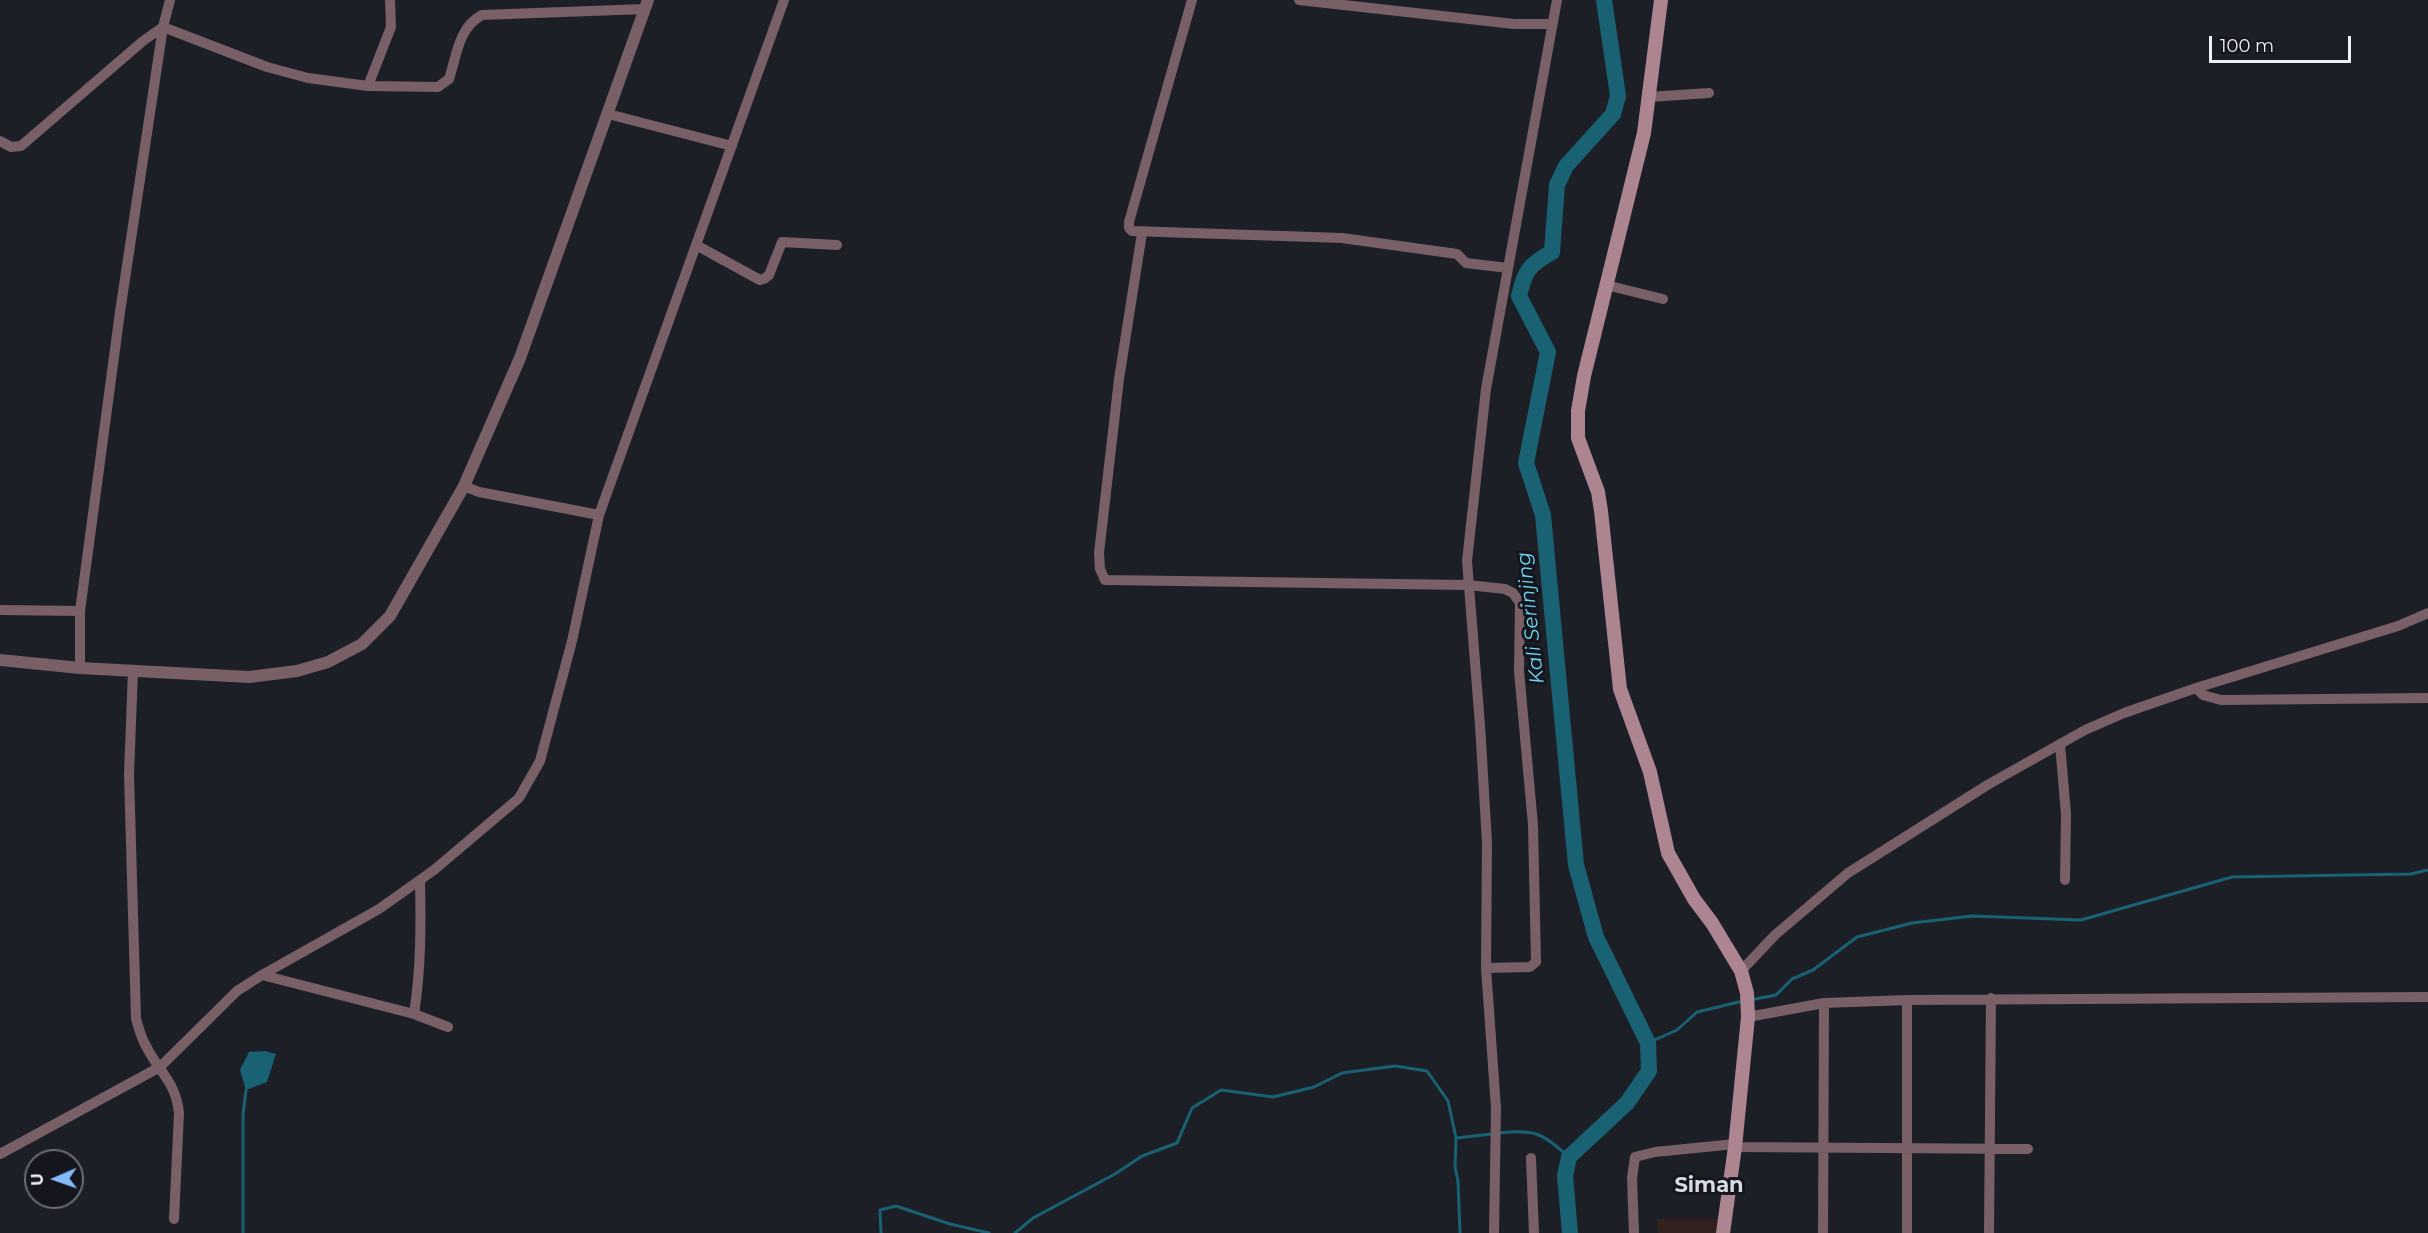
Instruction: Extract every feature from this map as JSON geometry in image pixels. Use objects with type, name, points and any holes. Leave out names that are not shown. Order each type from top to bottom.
[{"type":"main road","points":[[1661,0],[1644,133],[1584,376],[1577,426],[1578,438],[1598,492],[1620,689],[1650,772],[1668,854],[1741,971],[1747,993],[1748,1013],[1735,1145],[1723,1233]]},
{"type":"street","points":[[80,668],[80,611],[120,312],[163,27],[170,0]]},
{"type":"street","points":[[368,86],[391,27],[390,0]]},
{"type":"street","points":[[0,1154],[159,1067],[237,991],[379,909],[420,880],[519,798],[540,761],[572,641],[599,514],[784,0]]},
{"type":"street","points":[[1192,0],[1129,222],[1129,228],[1132,231],[1342,238],[1457,254],[1466,263],[1508,268]]},
{"type":"street","points":[[1299,0],[1514,24],[1552,24]]},
{"type":"street","points":[[1494,1233],[1496,1146],[1486,968],[1487,842],[1467,561],[1486,389],[1557,0]]},
{"type":"street","points":[[0,660],[80,668],[249,677],[287,672],[328,662],[362,644],[390,616],[464,486],[520,358],[646,4],[582,6],[482,15],[469,23],[463,34],[449,79],[438,87],[368,86],[308,78],[267,67],[163,27]]},
{"type":"street","points":[[0,141],[11,147],[21,146],[92,84],[163,27]]},
{"type":"street","points":[[1649,97],[1709,93]]},
{"type":"street","points":[[608,114],[732,146]]},
{"type":"street","points":[[1142,233],[1119,379],[1100,553],[1100,569],[1105,580],[1468,585],[1505,589],[1513,593],[1520,603],[1519,671],[1533,825],[1536,962],[1530,967],[1486,968]]},
{"type":"street","points":[[696,245],[760,280],[769,275],[782,242],[837,245]]},
{"type":"street","points":[[1606,285],[1663,299]]},
{"type":"street","points":[[464,486],[479,492],[599,514]]},
{"type":"street","points":[[0,610],[80,611]]},
{"type":"street","points":[[1741,971],[1775,935],[1848,873],[1989,784],[2085,730],[2124,713],[2196,688],[2398,626],[2428,613]]},
{"type":"street","points":[[133,671],[129,774],[136,1019],[145,1046],[166,1075],[177,1098],[179,1113],[174,1219]]},
{"type":"street","points":[[2196,688],[2211,699],[2221,700],[2428,698]]},
{"type":"street","points":[[2060,744],[2066,814],[2065,880]]},
{"type":"street","points":[[414,1014],[419,984],[420,880]]},
{"type":"street","points":[[262,975],[414,1014],[448,1027]]},
{"type":"street","points":[[1748,1013],[1824,1003],[1991,998],[2428,998]]},
{"type":"street","points":[[1989,1233],[1991,998]]},
{"type":"street","points":[[1907,1000],[1907,1233]]},
{"type":"street","points":[[1822,1233],[1824,1003]]},
{"type":"street","points":[[1634,1233],[1632,1178],[1635,1157],[1655,1152],[1735,1145],[2028,1149]]},
{"type":"street","points":[[1531,1158],[1534,1233]]},
{"type":"shaded area","points":[[1657,1219],[1719,1219],[1716,1233],[1658,1233]]},
{"type":"water","points":[[265,1051],[276,1054],[267,1082],[246,1090],[240,1070],[249,1052]]},
{"type":"waterway","name":"Kali Serinjing","points":[[1570,1233],[1565,1176],[1569,1157],[1627,1103],[1649,1071],[1648,1043],[1596,937],[1576,865],[1543,515],[1526,463],[1548,352],[1519,296],[1523,280],[1529,269],[1552,252],[1557,185],[1566,166],[1613,114],[1618,96],[1604,0]]},
{"type":"waterway","points":[[1750,1000],[1776,995],[1792,979],[1813,970],[1857,937],[1912,923],[1972,916],[2081,920],[2232,877],[2411,874],[2428,870]]},
{"type":"waterway","points":[[1648,1043],[1677,1030],[1697,1012],[1743,1001]]},
{"type":"waterway","points":[[1015,1233],[1033,1218],[1115,1174],[1142,1156],[1177,1143],[1192,1108],[1221,1090],[1273,1097],[1314,1087],[1342,1073],[1395,1066],[1427,1071],[1448,1101],[1456,1138],[1492,1134]]},
{"type":"waterway","points":[[243,1233],[243,1115],[246,1090]]},
{"type":"waterway","points":[[1499,1133],[1537,1134],[1569,1157]]},
{"type":"waterway","points":[[1456,1138],[1455,1167],[1458,1181],[1460,1233]]},
{"type":"waterway","points":[[881,1233],[880,1210],[896,1206],[950,1224],[989,1233]]},
{"type":"district","name":"Siman","points":[[1709,1186]]}]
